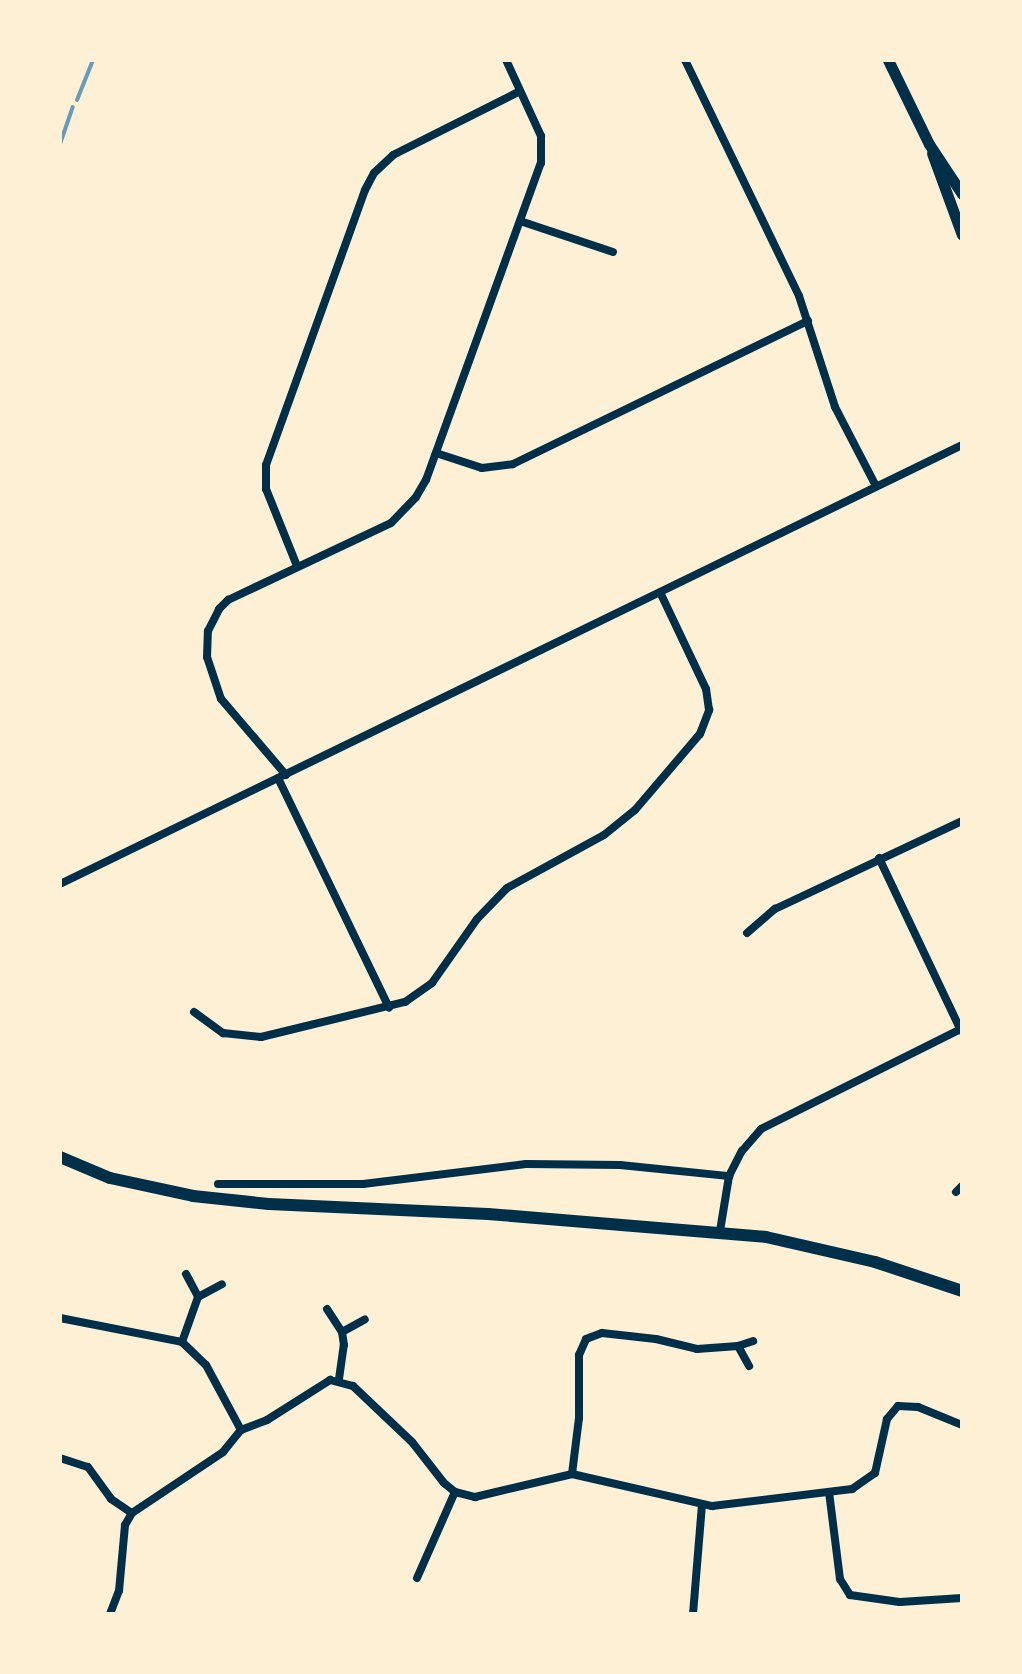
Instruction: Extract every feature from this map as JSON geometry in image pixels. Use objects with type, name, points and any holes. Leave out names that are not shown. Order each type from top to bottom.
[{"type":"main road","points":[[888,60],[929,144],[962,194]]},
{"type":"main road","points":[[929,144],[937,174],[962,235]]},
{"type":"main road","points":[[60,1157],[110,1178],[193,1196],[269,1204],[488,1214],[720,1231],[831,1251],[962,1291]]},
{"type":"street","points":[[389,1008],[282,777],[221,699],[211,673],[207,642],[212,620],[228,600],[391,523],[416,497],[436,453],[541,163],[541,136],[506,60]]},
{"type":"street","points":[[685,60],[808,321],[835,407],[876,486]]},
{"type":"street","points":[[297,566],[266,489],[266,465],[365,190],[374,173],[393,155],[520,91]]},
{"type":"street","points":[[520,221],[613,252]]},
{"type":"street","points":[[436,453],[482,468],[513,464],[808,321]]},
{"type":"street","points":[[60,884],[962,445]]},
{"type":"street","points":[[194,1012],[223,1033],[261,1037],[389,1008],[421,994],[477,919],[507,888],[604,835],[635,810],[707,722],[709,699],[660,592]]},
{"type":"street","points":[[747,933],[775,909],[962,821]]},
{"type":"street","points":[[720,1231],[729,1176],[750,1139],[776,1119],[961,1031],[879,858]]},
{"type":"street","points":[[218,1184],[363,1184],[553,1163],[634,1166],[729,1176]]},
{"type":"street","points":[[186,1274],[198,1297]]},
{"type":"street","points":[[182,1342],[198,1297],[222,1284]]},
{"type":"street","points":[[327,1309],[342,1332],[339,1379]]},
{"type":"street","points":[[60,1318],[182,1342],[201,1357],[241,1430]]},
{"type":"street","points":[[342,1332],[365,1319]]},
{"type":"street","points":[[572,1474],[579,1418],[579,1355],[586,1339],[602,1333],[656,1339],[686,1348],[738,1346],[753,1341]]},
{"type":"street","points":[[738,1346],[749,1366]]},
{"type":"street","points":[[110,1614],[119,1591],[125,1525],[132,1513],[223,1452],[241,1430],[267,1420],[321,1383],[339,1379],[353,1386],[402,1433],[434,1473],[455,1492],[475,1497],[572,1474],[702,1505],[829,1492],[860,1487],[871,1479],[878,1468],[887,1419],[898,1406],[918,1407],[962,1425]]},
{"type":"street","points":[[60,1458],[88,1467],[111,1499],[132,1513]]},
{"type":"street","points":[[417,1578],[455,1492]]},
{"type":"street","points":[[829,1492],[840,1579],[850,1595],[900,1602],[962,1598]]},
{"type":"street","points":[[693,1614],[702,1505]]},
{"type":"waterway","points":[[77,100],[93,60]]},
{"type":"waterway","points":[[60,144],[73,107]]}]
